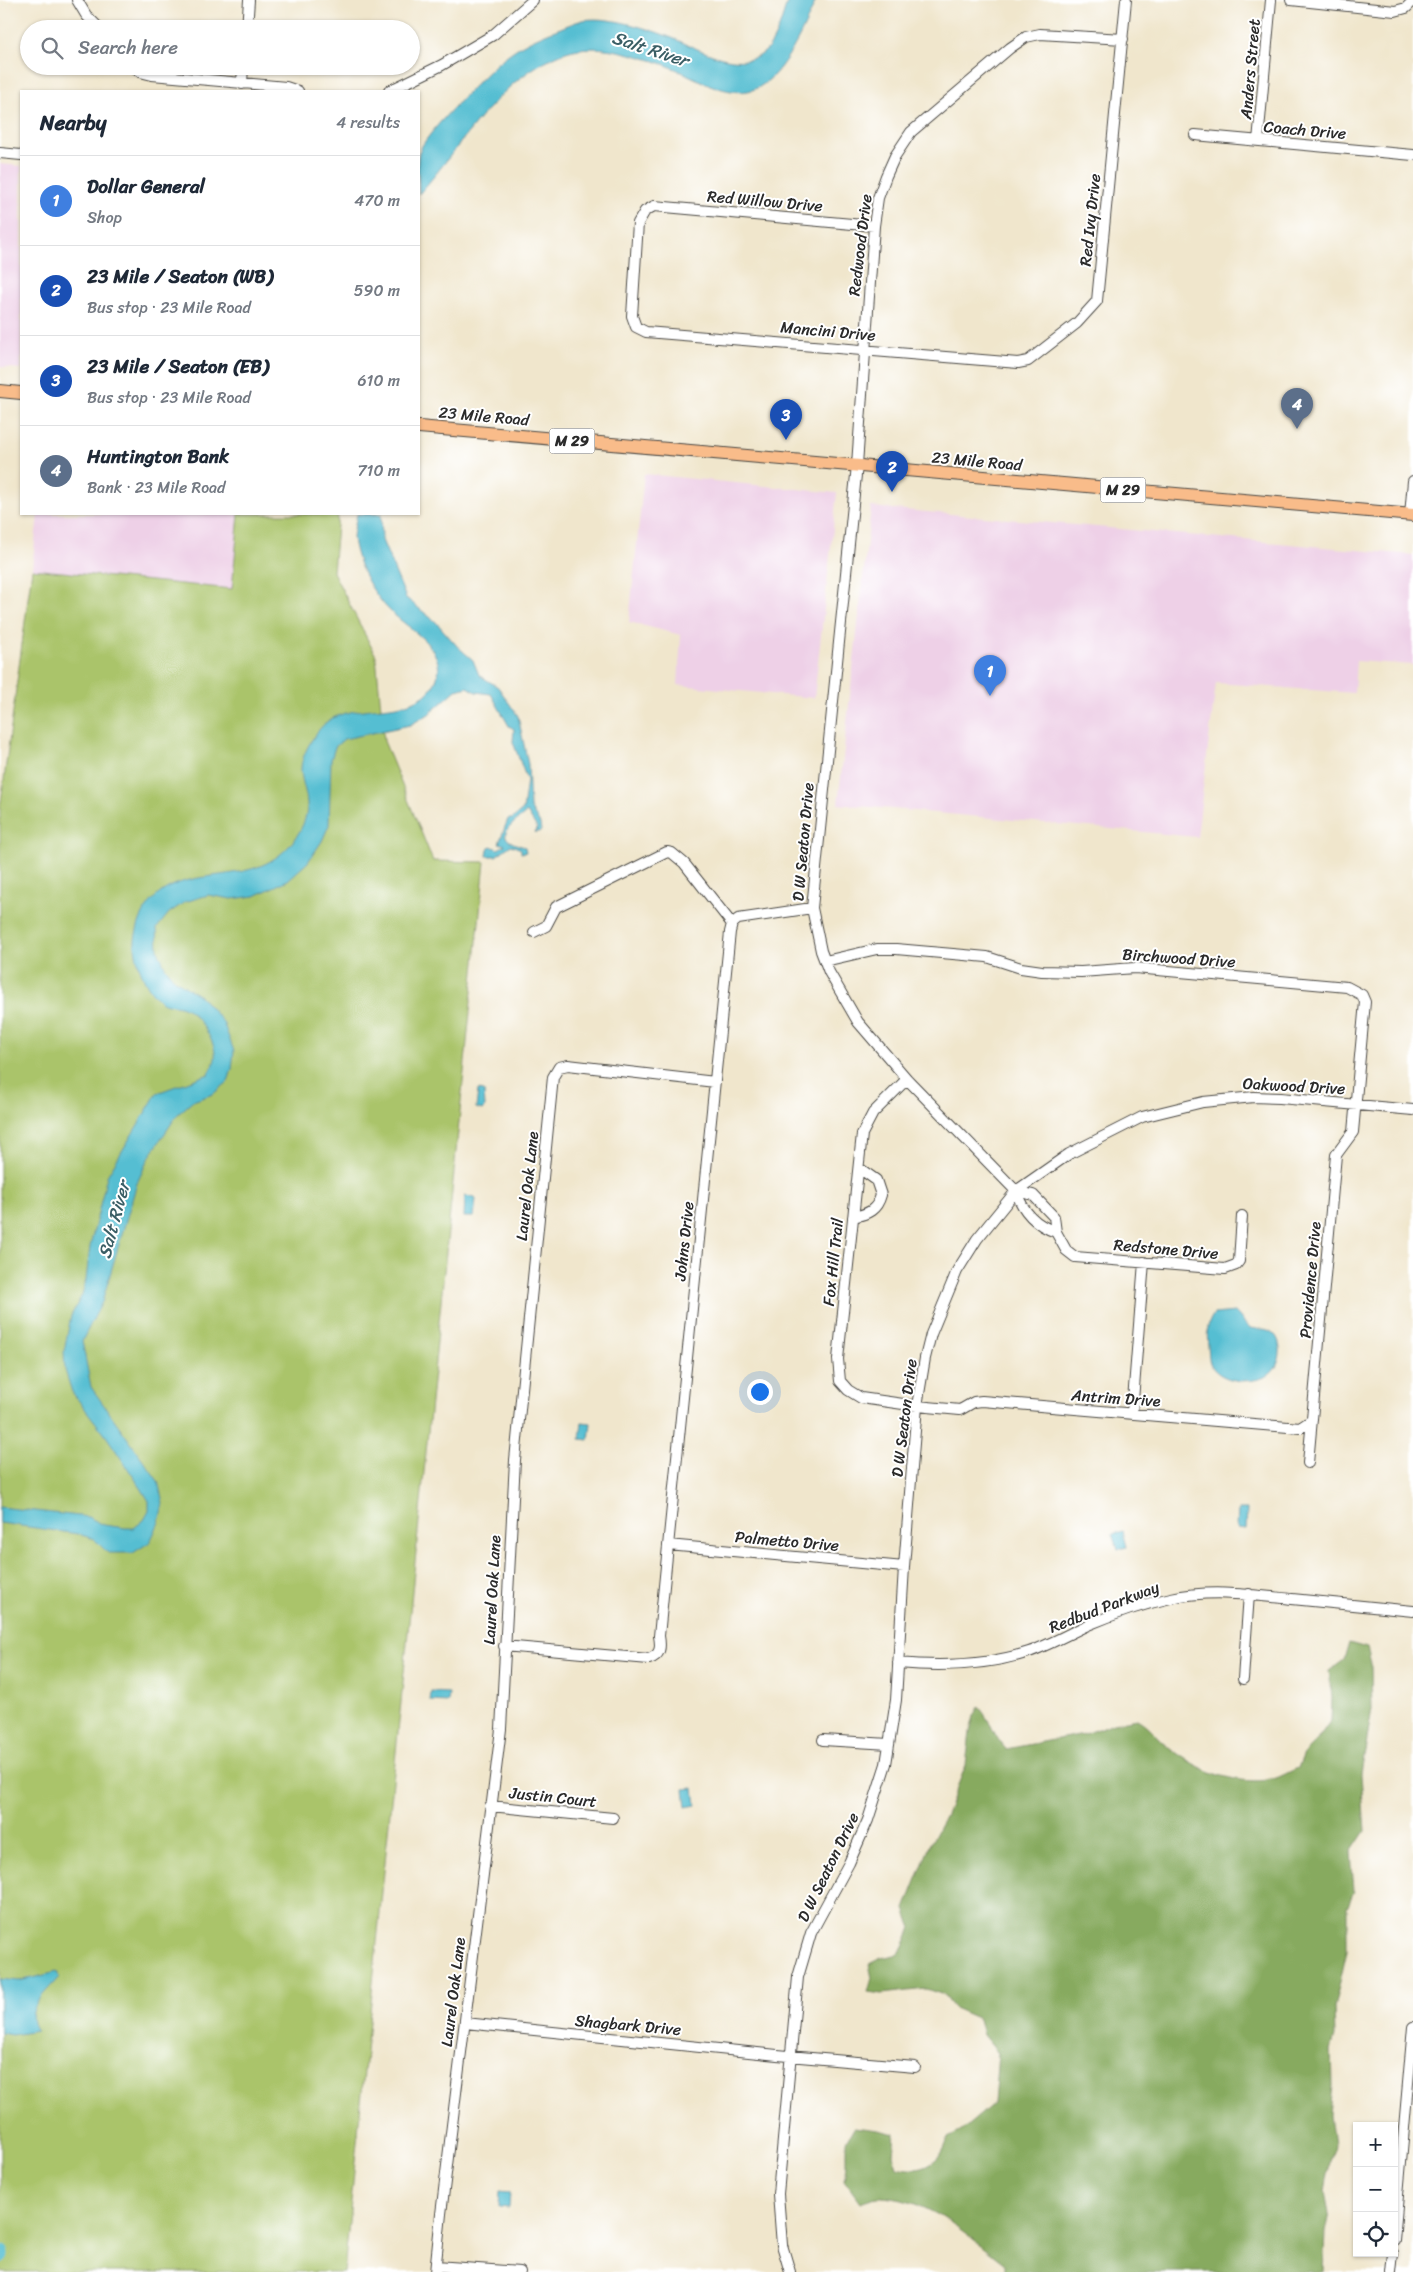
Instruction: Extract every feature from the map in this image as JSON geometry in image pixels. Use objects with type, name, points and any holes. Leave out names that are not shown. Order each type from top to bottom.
[{"type":"main road","points":[[0,391],[20,392]]},
{"type":"main road","name":"23 Mile Road","points":[[420,427],[706,454],[857,465],[1411,515]]},
{"type":"street","points":[[77,0],[91,20]]},
{"type":"street","points":[[248,20],[249,0]]},
{"type":"street","points":[[391,90],[493,35],[533,0]]},
{"type":"street","name":"Red Ivy Drive","points":[[1018,363],[1028,361],[1077,323],[1098,301],[1126,0]]},
{"type":"street","name":"Anders Street","points":[[1258,141],[1271,0]]},
{"type":"street","points":[[1290,0],[1395,11],[1406,8],[1412,2]]},
{"type":"street","name":"Redwood Drive","points":[[857,465],[874,226],[878,198],[895,156],[911,132],[1010,48],[1026,37],[1040,34],[1123,40]]},
{"type":"street","points":[[152,75],[286,87],[295,90]]},
{"type":"street","points":[[242,75],[242,84]]},
{"type":"street","name":"Coach Drive","points":[[1195,135],[1413,155]]},
{"type":"street","points":[[0,153],[20,155]]},
{"type":"street","name":"Red Willow Drive","points":[[636,327],[632,316],[638,223],[645,211],[654,206],[874,226]]},
{"type":"street","name":"Mancini Drive","points":[[636,327],[646,332],[1018,363]]},
{"type":"street","name":"D W Seaton Drive","points":[[790,2272],[782,2245],[778,2194],[796,1991],[805,1951],[817,1921],[849,1863],[868,1820],[880,1784],[890,1744],[896,1700],[917,1406],[931,1334],[949,1288],[965,1256],[1016,1191],[907,1079],[858,1022],[837,989],[825,961],[812,908],[857,465]]},
{"type":"street","points":[[1411,515],[1413,481]]},
{"type":"street","points":[[534,932],[546,926],[556,907],[667,852],[672,852],[684,863],[732,924],[738,919],[812,908]]},
{"type":"street","name":"Johns Drive","points":[[504,1646],[649,1660],[658,1654],[732,924]]},
{"type":"street","name":"Birchwood Drive","points":[[825,961],[886,948],[987,957],[1021,968],[1042,971],[1081,972],[1135,968],[1347,987],[1362,995],[1365,1002],[1355,1104]]},
{"type":"street","name":"Laurel Oak Lane","points":[[436,2269],[490,1806],[501,1729],[514,1467],[554,1073],[559,1068],[575,1066],[715,1082]]},
{"type":"street","name":"Fox Hill Trail","points":[[907,1079],[879,1106],[865,1125],[841,1321],[838,1375],[844,1386],[861,1398],[917,1406]]},
{"type":"street","name":"Oakwood Drive","points":[[1016,1191],[1069,1154],[1121,1126],[1142,1117],[1183,1106],[1254,1097],[1413,1110]]},
{"type":"street","name":"Providence Drive","points":[[1308,1463],[1336,1155],[1353,1132],[1355,1104]]},
{"type":"street","points":[[853,1218],[868,1214],[874,1209],[880,1195],[876,1180],[859,1168]]},
{"type":"street","name":"Redstone Drive","points":[[1056,1232],[1042,1227],[1021,1206],[1016,1191],[1033,1194],[1054,1217],[1056,1232],[1066,1250],[1075,1257],[1219,1268],[1236,1265],[1242,1216]]},
{"type":"street","points":[[1132,1413],[1144,1262]]},
{"type":"street","name":"Antrim Drive","points":[[917,1406],[960,1410],[974,1402],[982,1401],[1300,1428],[1312,1420]]},
{"type":"street","name":"Palmetto Drive","points":[[668,1545],[904,1567]]},
{"type":"street","name":"Redbud Parkway","points":[[898,1663],[953,1666],[987,1662],[1030,1651],[1089,1625],[1136,1608],[1172,1598],[1213,1593],[1249,1594],[1413,1611]]},
{"type":"street","points":[[1243,1679],[1249,1594]]},
{"type":"street","points":[[823,1740],[890,1744]]},
{"type":"street","name":"Justin Court","points":[[490,1806],[613,1818]]},
{"type":"street","name":"Shagbark Drive","points":[[464,2023],[915,2067]]},
{"type":"street","points":[[1396,2212],[1413,2027]]},
{"type":"street","points":[[1391,2272],[1393,2257]]},
{"type":"street","points":[[436,2269],[520,2272]]},
{"type":"shaded area","points":[[0,164],[20,166],[20,369],[0,367]]},
{"type":"shaded area","points":[[644,474],[837,493],[814,698],[678,685],[681,635],[629,622]]},
{"type":"shaded area","points":[[871,507],[1413,555],[1413,665],[1356,661],[1354,693],[1216,683],[1197,837],[838,804]]},
{"type":"shaded area","points":[[38,515],[240,515],[232,589],[32,569]]},
{"type":"green space","points":[[239,515],[338,515],[333,572],[376,656],[384,741],[433,861],[485,862],[344,2272],[0,2272],[0,809],[32,569],[232,589]]},
{"type":"green space","points":[[1349,1643],[1367,1648],[1371,1663],[1372,1709],[1361,1774],[1365,1831],[1351,1852],[1354,1891],[1347,1907],[1347,1951],[1334,2008],[1335,2036],[1331,2050],[1332,2086],[1329,2115],[1333,2146],[1325,2192],[1329,2213],[1325,2232],[1323,2272],[1005,2272],[1005,2264],[963,2231],[933,2212],[900,2200],[882,2197],[860,2202],[844,2180],[846,2141],[854,2127],[895,2134],[893,2154],[897,2167],[906,2169],[923,2168],[930,2165],[941,2154],[948,2138],[960,2132],[994,2103],[998,2053],[983,2035],[979,2019],[954,2008],[944,1995],[926,1989],[882,1994],[868,1992],[872,1978],[869,1964],[881,1958],[899,1954],[912,1928],[905,1909],[931,1843],[946,1815],[966,1765],[970,1732],[974,1716],[979,1707],[1006,1749],[1084,1734],[1114,1723],[1137,1719],[1174,1751],[1200,1767],[1229,1778],[1258,1781],[1273,1779],[1298,1768],[1304,1753],[1317,1740],[1331,1720],[1332,1698],[1329,1671],[1344,1660]]},
{"type":"water","name":"Salt River","points":[[788,0],[816,0],[798,39],[781,67],[760,87],[748,91],[737,92],[716,87],[663,64],[613,50],[588,48],[563,53],[540,64],[500,96],[483,114],[420,193],[420,150],[422,145],[451,110],[502,59],[531,40],[583,20],[608,20],[650,30],[722,58],[741,60],[759,56],[765,52],[778,31]]},
{"type":"water","name":"Salt River","points":[[357,515],[381,515],[382,540],[406,598],[436,622],[458,647],[473,660],[479,675],[498,687],[518,716],[528,764],[530,807],[540,824],[541,831],[535,833],[537,828],[527,812],[510,826],[506,835],[514,843],[525,847],[526,852],[521,853],[521,849],[511,845],[496,856],[487,856],[488,849],[491,846],[498,849],[505,845],[499,843],[508,819],[512,819],[523,810],[527,780],[513,742],[514,729],[509,726],[491,694],[476,692],[468,687],[456,690],[429,714],[410,725],[344,739],[335,747],[331,760],[329,825],[322,841],[308,862],[288,880],[255,896],[232,899],[208,895],[185,902],[169,913],[157,928],[158,950],[165,967],[175,980],[200,996],[223,1022],[234,1051],[228,1082],[213,1094],[193,1101],[177,1115],[148,1159],[137,1183],[102,1302],[82,1341],[91,1387],[158,1481],[163,1503],[159,1522],[150,1542],[133,1553],[108,1553],[94,1539],[78,1534],[0,1523],[0,1507],[88,1517],[104,1525],[125,1528],[134,1528],[144,1520],[149,1511],[149,1501],[141,1488],[106,1436],[72,1392],[65,1370],[64,1351],[71,1316],[82,1295],[86,1280],[90,1247],[107,1176],[157,1093],[209,1074],[215,1059],[210,1038],[196,1017],[185,1008],[163,1003],[146,984],[137,960],[136,936],[141,918],[153,900],[168,888],[185,881],[261,866],[278,856],[288,847],[301,828],[306,815],[307,799],[301,765],[310,742],[320,728],[331,719],[343,714],[390,707],[419,699],[430,691],[437,678],[439,667],[431,648],[383,604],[371,587],[361,568],[355,548],[353,532]]},
{"type":"water","points":[[478,1090],[484,1091],[485,1107],[482,1110],[476,1108]]},
{"type":"water","points":[[465,1196],[475,1197],[476,1199],[474,1217],[464,1217]]},
{"type":"water","points":[[1235,1312],[1249,1327],[1268,1330],[1277,1337],[1280,1356],[1276,1368],[1267,1376],[1245,1381],[1229,1379],[1216,1371],[1211,1365],[1207,1337],[1210,1322],[1214,1314]]},
{"type":"water","points":[[582,1422],[591,1423],[589,1440],[580,1439]]},
{"type":"water","points":[[1238,1509],[1247,1509],[1246,1529],[1237,1528]]},
{"type":"water","points":[[1123,1531],[1127,1547],[1118,1549],[1113,1534]]},
{"type":"water","points":[[431,1692],[449,1693],[448,1702],[430,1701]]},
{"type":"water","points":[[694,1788],[696,1805],[686,1807],[684,1789]]},
{"type":"water","points":[[57,1972],[59,1977],[42,1996],[34,2009],[32,2016],[37,2031],[12,2035],[0,2033],[0,1979],[19,1981]]},
{"type":"water","points":[[500,2191],[510,2192],[509,2208],[499,2207]]},
{"type":"place","name":"Huntington Bank","points":[[1297,429]]},
{"type":"place","name":"23 Mile / Seaton (EB)","points":[[786,440]]},
{"type":"place","name":"23 Mile / Seaton (WB)","points":[[892,492]]},
{"type":"place","name":"Dollar General","points":[[990,696]]}]
